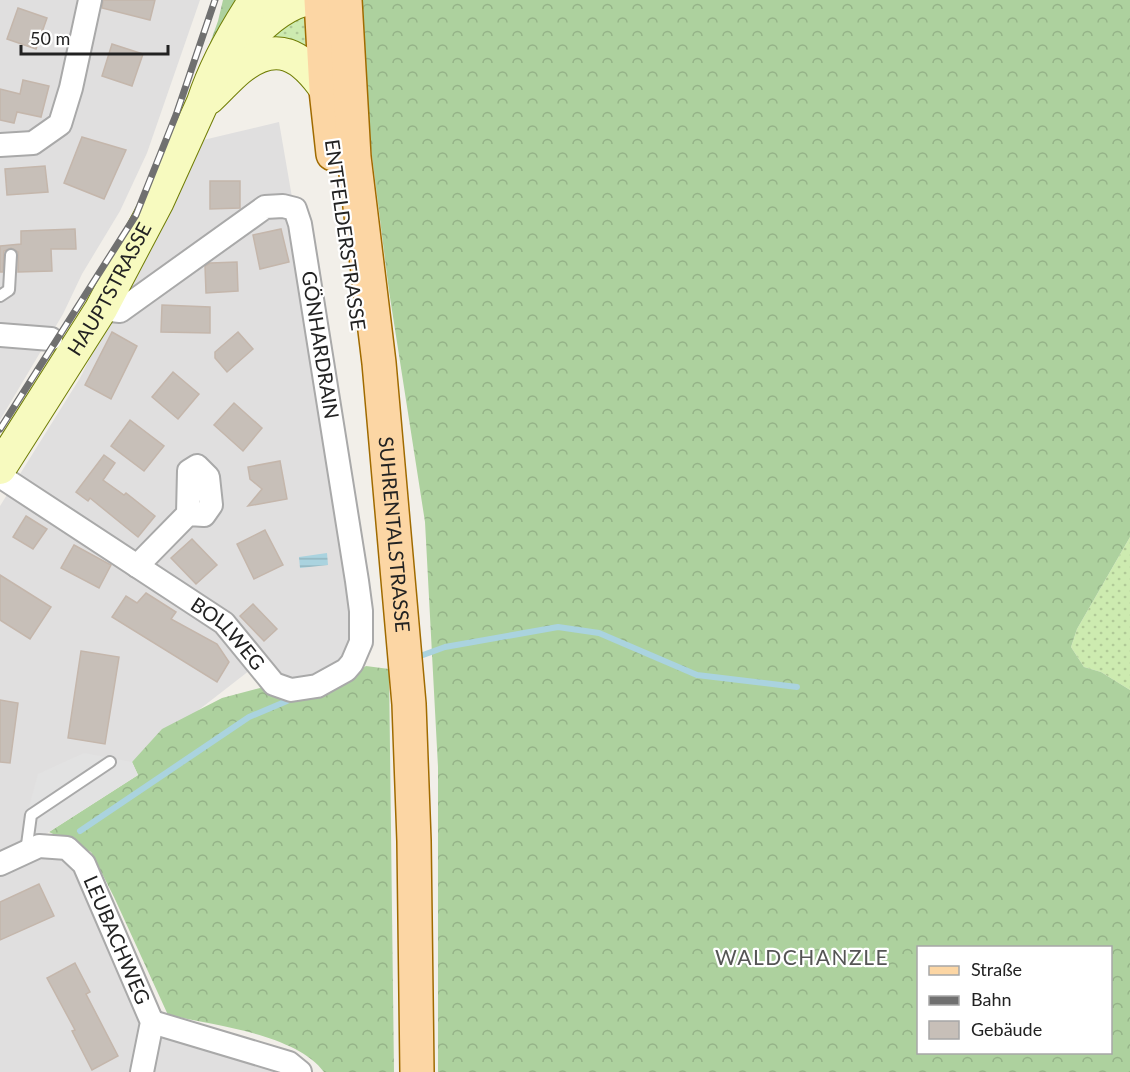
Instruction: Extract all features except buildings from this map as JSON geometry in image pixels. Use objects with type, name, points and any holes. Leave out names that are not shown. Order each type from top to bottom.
[{"type":"main road","points":[[203,102],[230,39],[255,0]]},
{"type":"main road","points":[[203,102],[233,59],[266,21],[289,6],[304,0]]},
{"type":"main road","name":"ENTFELDERSTRASSE","points":[[321,0],[326,90],[336,180],[360,347],[389,466]]},
{"type":"main road","name":"SUHRENTALSTRASSE","points":[[345,0],[354,157],[379,363],[409,704],[414,841],[417,1072]]},
{"type":"main road","points":[[203,102],[239,69],[260,55],[287,53],[313,71],[326,90]]},
{"type":"main road","name":"HAUPTSTRASSE","points":[[0,468],[101,309],[158,201],[203,102]]},
{"type":"street","points":[[0,145],[33,143],[60,124],[71,88],[90,0]]},
{"type":"street","name":"GÖNHARDRAIN","points":[[101,309],[120,311],[265,207],[283,206],[295,209],[300,224],[361,611],[361,642],[352,663],[346,670],[317,686]]},
{"type":"street","points":[[0,334],[51,339]]},
{"type":"street","name":"BOLLWEG","points":[[0,476],[224,623],[274,684],[291,690],[317,686]]},
{"type":"street","points":[[137,566],[188,514]]},
{"type":"street","name":"LEUBACHWEG","points":[[0,864],[39,846],[67,848],[84,864],[152,1022],[142,1072]]},
{"type":"street","points":[[152,1022],[290,1063],[300,1072]]},
{"type":"lane","points":[[0,296],[9,290],[11,255]]},
{"type":"lane","points":[[26,852],[31,815],[110,762]]},
{"type":"shaded area","points":[[0,0],[200,0],[147,153],[120,211],[82,274],[63,314],[0,420]]},
{"type":"shaded area","points":[[279,122],[348,522],[350,675],[281,686],[254,667],[39,834],[74,855],[140,1021],[284,1072],[0,1072],[0,506],[80,378],[199,141]]},
{"type":"shaded area","points":[[84,753],[132,762],[138,775],[38,839],[23,829],[38,774]]},
{"type":"green space","points":[[223,0],[239,0],[193,90],[218,21]]},
{"type":"green space","points":[[359,0],[1130,0],[1130,537],[1077,629],[1071,647],[1084,667],[1101,672],[1130,690],[1130,1072],[438,1072],[438,767],[425,522],[389,291],[369,132]]},
{"type":"green space","points":[[310,14],[314,59],[266,47],[275,24]]},
{"type":"green space","points":[[1130,537],[1130,690],[1101,672],[1084,667],[1071,647],[1077,629]]},
{"type":"green space","points":[[366,666],[389,669],[394,1072],[324,1072],[311,1059],[294,1048],[274,1040],[230,1027],[168,1015],[91,852],[49,832],[138,775],[132,762],[162,729],[222,698],[260,688],[320,695]]},
{"type":"water","points":[[327,553],[328,565],[300,568],[299,557]]},
{"type":"waterway","points":[[423,655],[445,647],[558,627],[599,633],[697,675],[797,687]]},
{"type":"waterway","points":[[80,831],[249,717],[287,701]]},
{"type":"railway","points":[[0,429],[136,215],[176,115],[215,0]]},
{"type":"district","name":"WALDCHANZLE","points":[[802,958]]}]
